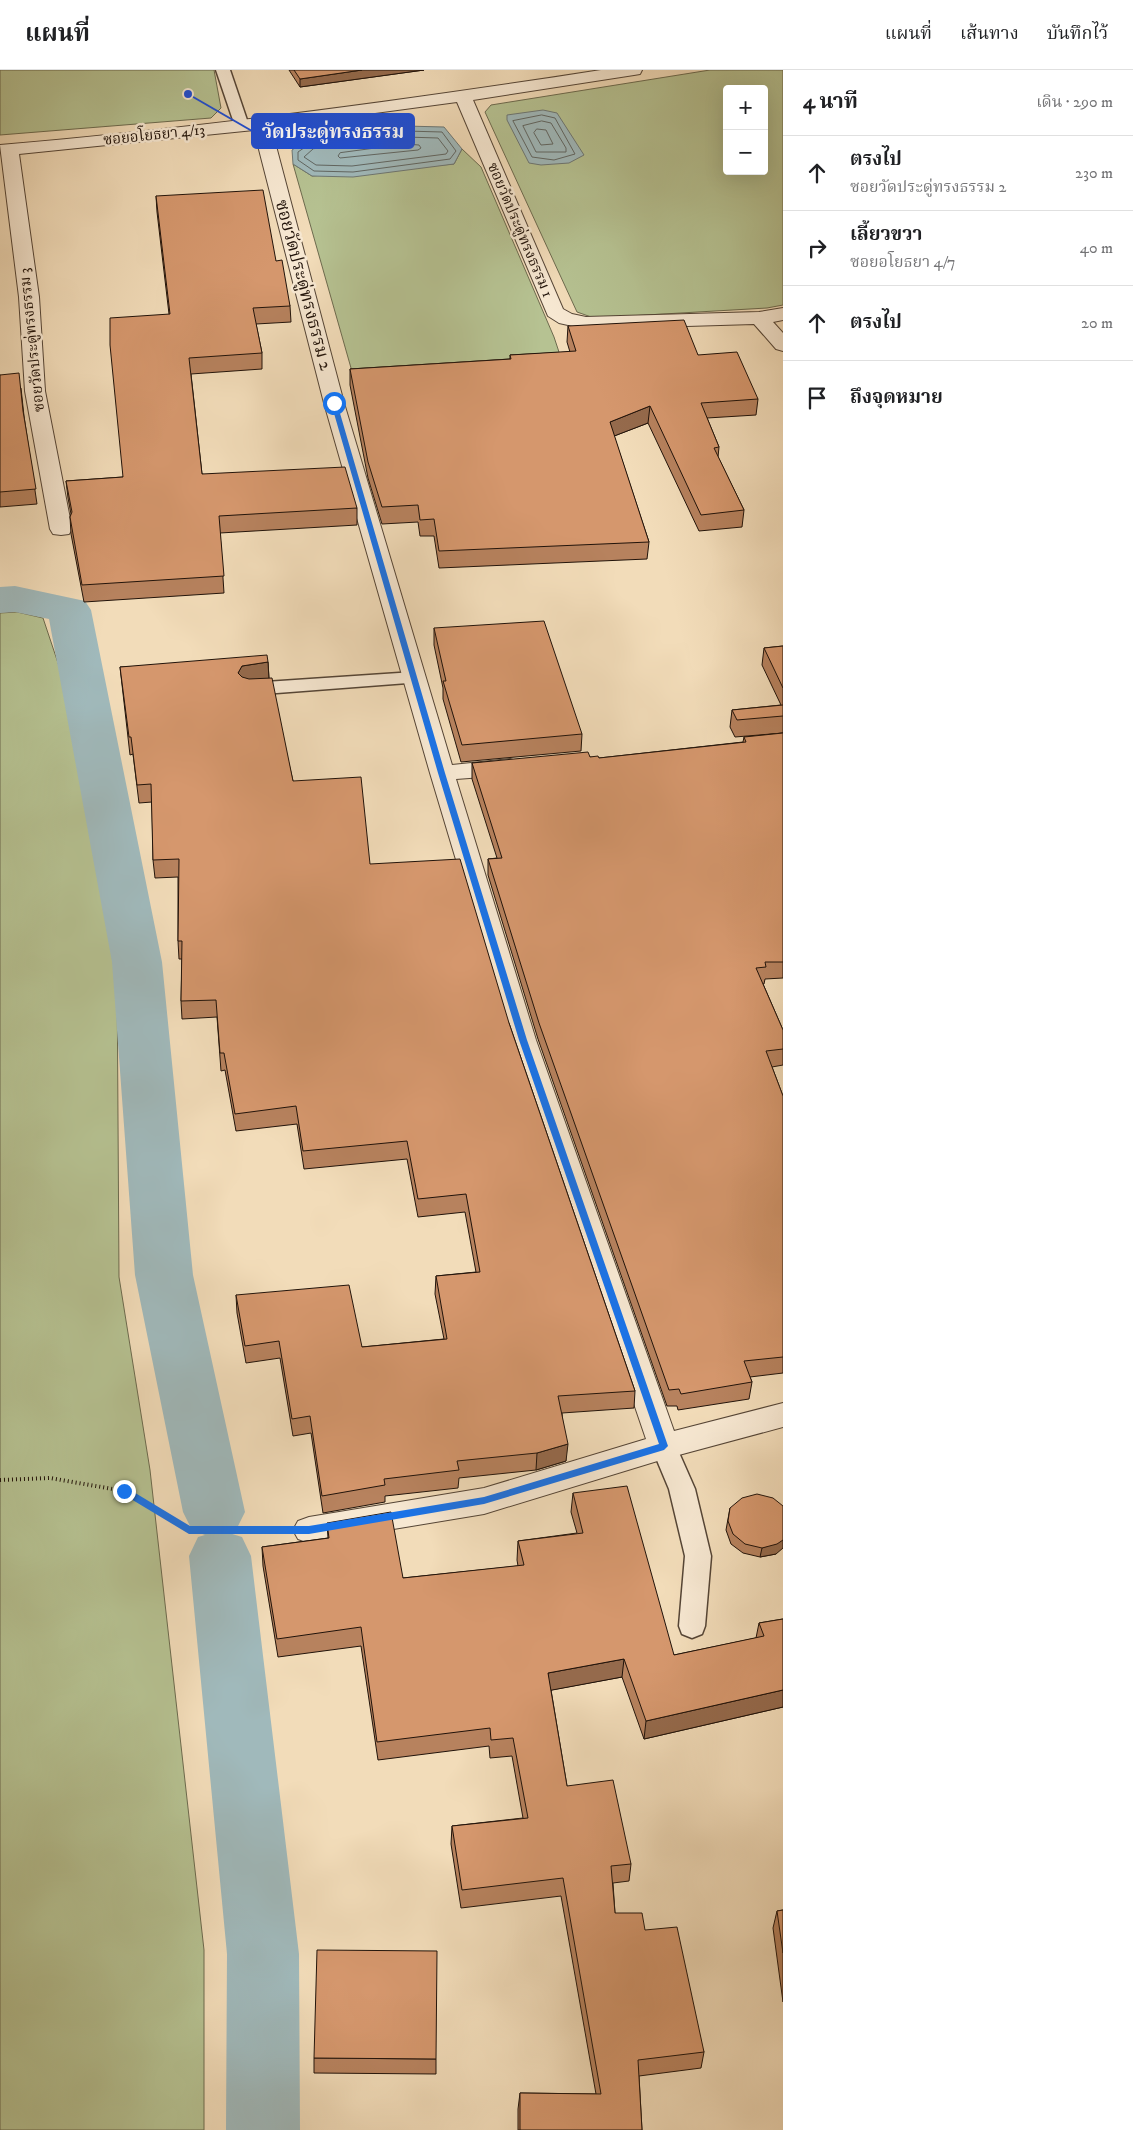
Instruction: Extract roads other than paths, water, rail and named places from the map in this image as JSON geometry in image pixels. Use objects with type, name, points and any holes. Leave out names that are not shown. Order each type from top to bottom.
[{"type":"street","name":"ซอยอโยธยา 4/13","points":[[5,150],[252,125],[634,70]]},
{"type":"street","name":"ซอยวัดประดู่ทรงธรรม 1","points":[[463,96],[554,312],[566,319],[586,323],[758,318],[783,314]]},
{"type":"street","name":"ซอยวัดประดู่ทรงธรรม 2","points":[[252,125],[442,773],[523,1040],[664,1446]]},
{"type":"street","name":"ซอยวัดประดู่ทรงธรรม 3","points":[[5,150],[29,297],[35,391],[61,530]]},
{"type":"street","points":[[758,318],[783,345]]},
{"type":"street","points":[[442,773],[530,765]]},
{"type":"street","points":[[309,1530],[484,1501],[664,1446],[783,1414]]},
{"type":"lane","points":[[223,70],[252,125]]},
{"type":"lane","points":[[250,689],[414,678]]},
{"type":"lane","points":[[664,1446],[682,1489],[698,1556],[692,1626]]},
{"type":"water","points":[[543,110],[557,113],[584,155],[569,163],[541,165],[529,163],[507,120],[507,115]]},
{"type":"water","points":[[405,126],[444,127],[462,149],[454,164],[353,177],[312,176],[293,164],[292,150],[308,139]]},
{"type":"waterway","points":[[0,600],[15,599],[69,610],[137,962],[164,1275],[214,1512]]},
{"type":"waterway","points":[[220,1556],[263,1954],[263,2130]]},
{"type":"place","name":"วัดประดู่ทรงธรรม","points":[[188,94]]}]
